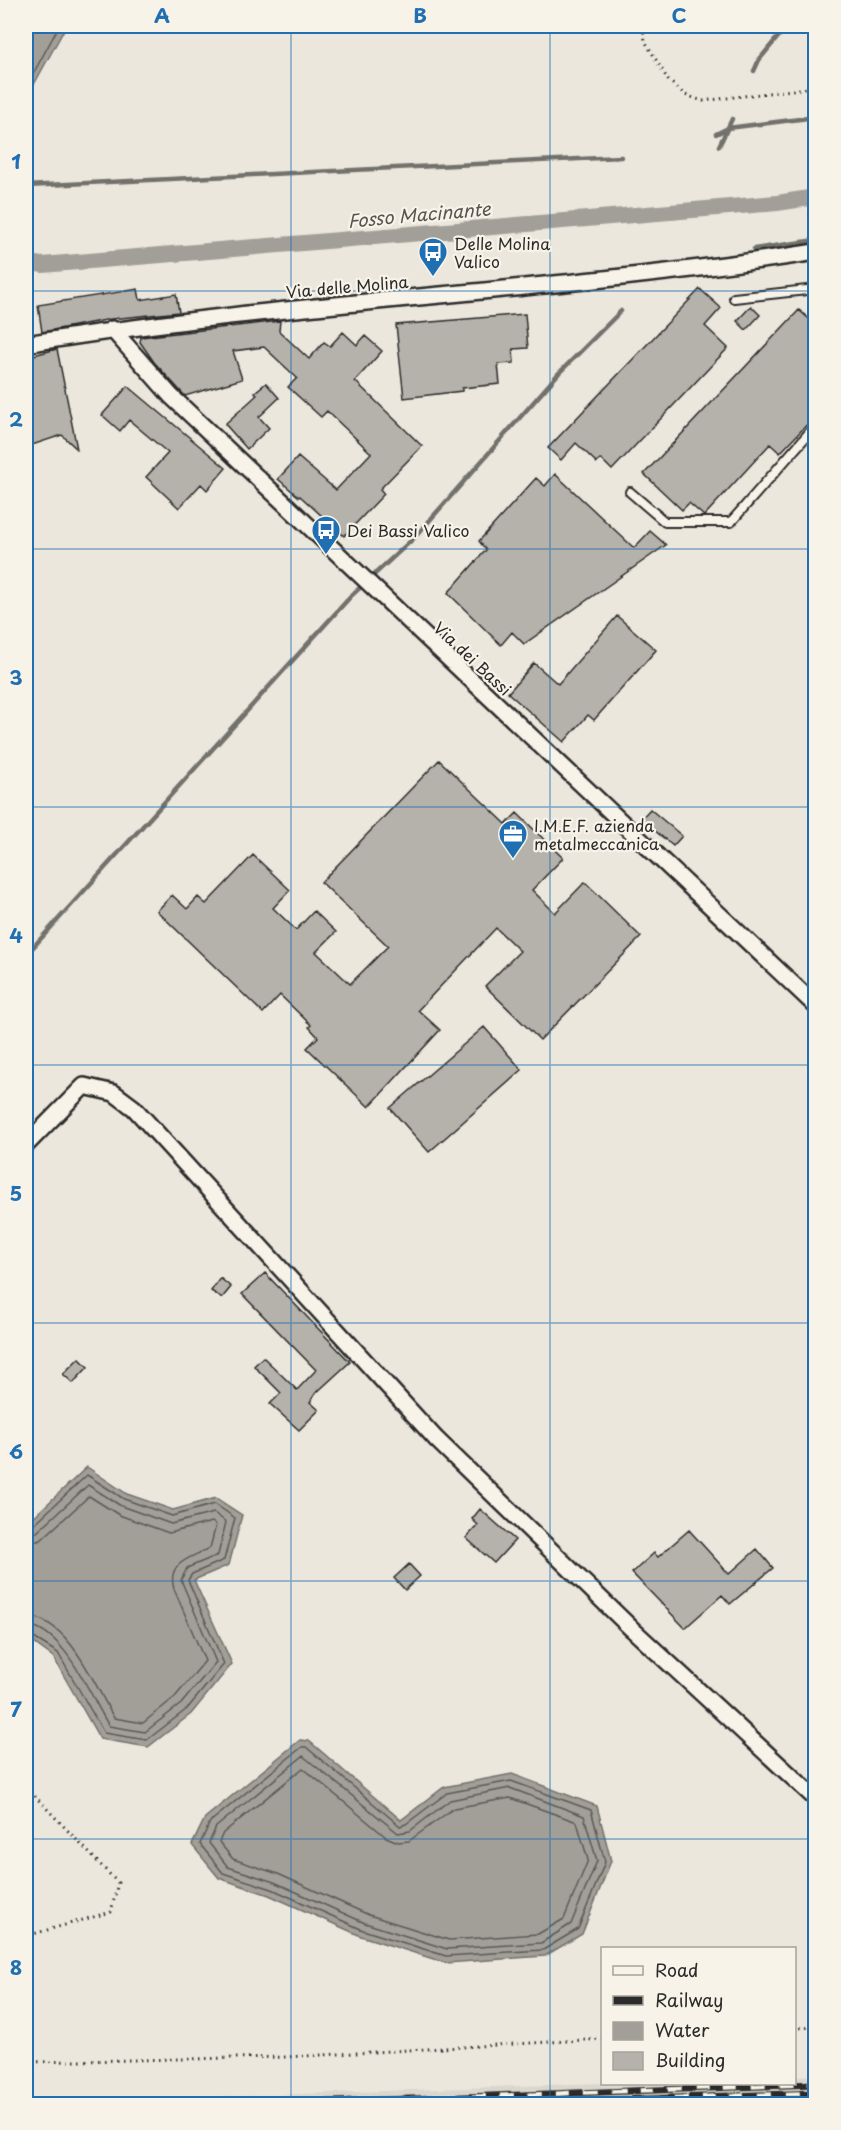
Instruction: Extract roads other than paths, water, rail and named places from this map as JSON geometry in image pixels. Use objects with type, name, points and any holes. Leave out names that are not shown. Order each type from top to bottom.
[{"type":"street","name":"Via delle Molina","points":[[26,344],[112,329],[246,313],[739,264],[816,252]]},
{"type":"street","name":"Via dei Bassi","points":[[112,329],[171,396],[816,1006]]},
{"type":"street","points":[[26,1145],[84,1086],[114,1093],[134,1108],[436,1439],[632,1629],[816,1799]]},
{"type":"lane","points":[[734,298],[816,289]]},
{"type":"lane","points":[[630,492],[665,522],[731,522],[816,425]]},
{"type":"water","points":[[26,26],[66,26],[26,99]]},
{"type":"water","points":[[87,1467],[127,1494],[173,1510],[216,1498],[242,1515],[229,1565],[194,1580],[232,1664],[191,1714],[148,1747],[100,1739],[53,1657],[26,1637],[26,1524]]},
{"type":"water","points":[[300,1740],[309,1741],[401,1820],[444,1787],[512,1774],[597,1806],[611,1861],[582,1934],[545,1956],[446,1963],[361,1936],[269,1895],[219,1878],[192,1845],[205,1818]]},
{"type":"waterway","points":[[754,71],[759,60],[787,26]]},
{"type":"waterway","points":[[716,134],[728,128],[816,117]]},
{"type":"waterway","points":[[719,146],[732,119]]},
{"type":"waterway","points":[[26,186],[621,157]]},
{"type":"waterway","name":"Fosso Macinante","points":[[26,262],[42,265],[777,203],[816,197]]},
{"type":"waterway","points":[[754,249],[816,240]]},
{"type":"waterway","points":[[26,955],[352,595],[415,537],[559,373],[621,311]]},
{"type":"railway","points":[[796,2085],[816,2084]]},
{"type":"railway","points":[[276,2104],[789,2085]]},
{"type":"railway","points":[[506,2104],[816,2093]]},
{"type":"place","name":"Delle Molina Valico","points":[[433,278]]},
{"type":"place","name":"Dei Bassi Valico","points":[[326,556]]},
{"type":"place","name":"I.M.E.F. azienda metalmeccanica","points":[[513,860]]}]
